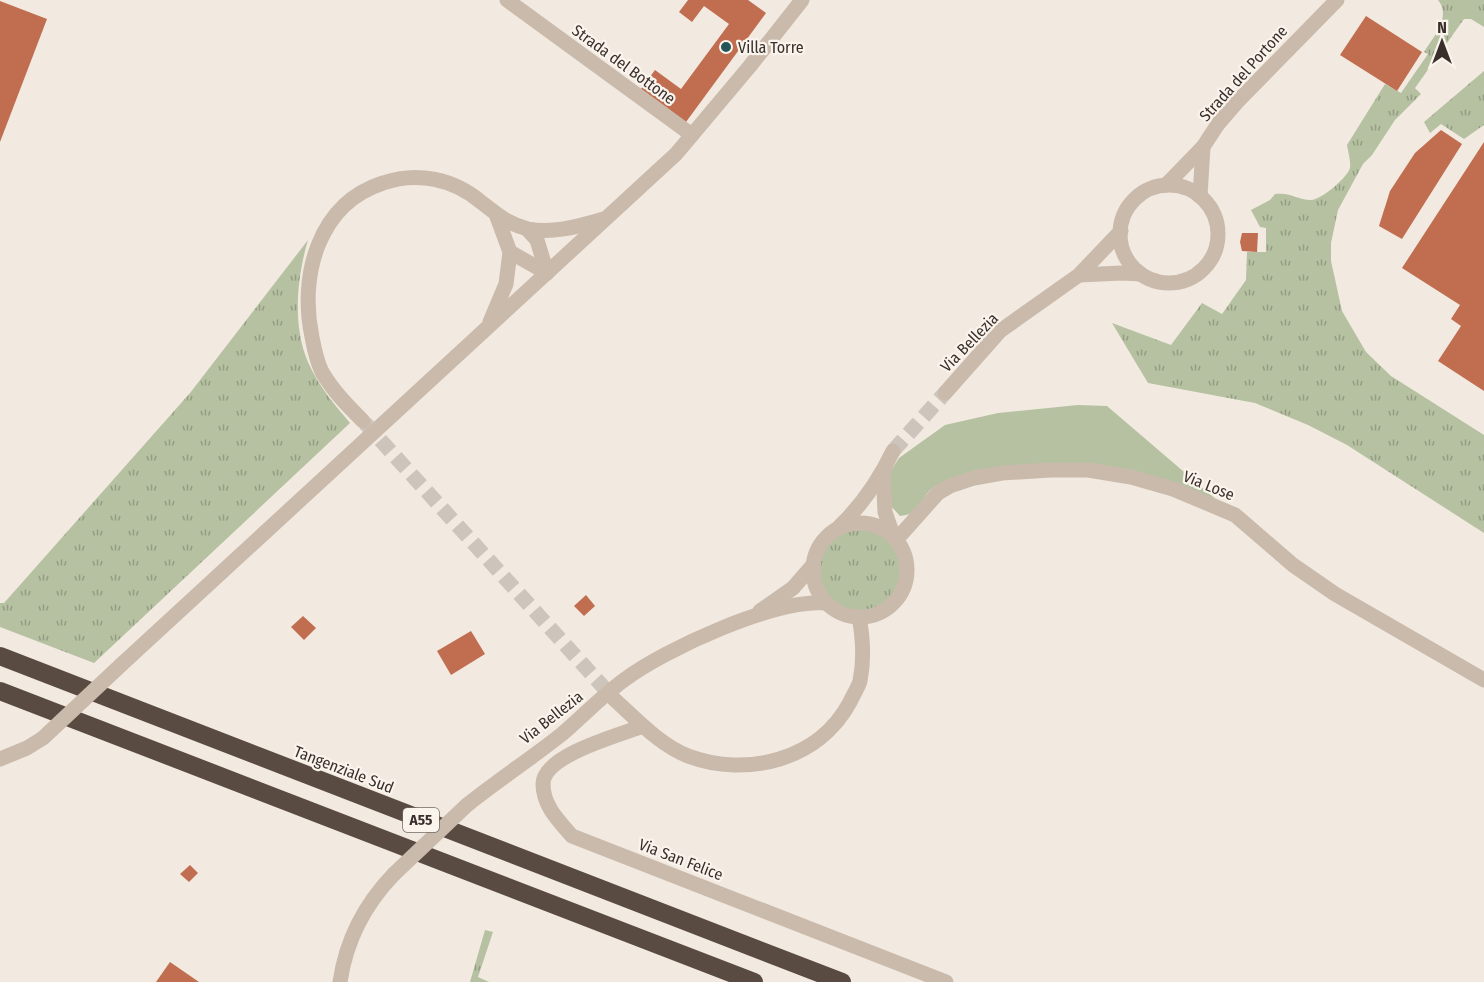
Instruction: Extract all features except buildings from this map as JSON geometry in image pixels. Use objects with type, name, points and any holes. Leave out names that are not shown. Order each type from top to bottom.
[{"type":"highway","name":"Tangenziale Sud","points":[[0,656],[842,982]]},
{"type":"highway","name":"A55","points":[[0,690],[754,982]]},
{"type":"street","name":"Strada del Bottone","points":[[507,0],[692,135]]},
{"type":"street","points":[[0,759],[27,748],[43,738],[676,154],[802,0]]},
{"type":"street","name":"Strada del Portone","points":[[1166,185],[1203,147],[1218,124],[1237,102],[1337,0]]},
{"type":"street","points":[[1200,196],[1203,147]]},
{"type":"street","points":[[363,421],[340,398],[322,371],[309,324],[307,284],[316,251],[331,220],[344,204],[361,192],[384,182],[410,177],[434,178],[458,187],[481,201],[497,217],[527,229],[547,231],[571,229],[607,218]]},
{"type":"street","points":[[1166,185],[1182,186],[1200,196],[1214,215],[1218,229],[1217,244],[1211,259],[1201,271],[1187,279],[1172,282],[1156,280],[1142,274],[1132,266],[1125,255],[1120,231],[1126,211],[1136,198],[1150,189],[1166,185]]},
{"type":"street","points":[[487,328],[506,284],[510,252],[497,217]]},
{"type":"street","points":[[527,229],[537,240],[547,273]]},
{"type":"street","name":"Via Bellezia","points":[[945,393],[1000,331],[1079,275],[1120,231]]},
{"type":"street","points":[[510,252],[547,273]]},
{"type":"street","points":[[1079,275],[1142,274]]},
{"type":"street","name":"Via Bellezia","points":[[750,618],[792,588],[813,565],[816,552],[826,536],[859,508],[893,451]]},
{"type":"street","name":"Via Lose","points":[[895,537],[938,493],[950,486],[974,478],[1002,473],[1051,470],[1088,470],[1131,477],[1173,489],[1235,514],[1286,559],[1335,594],[1484,680]]},
{"type":"street","name":"Via Bellezia","points":[[340,982],[358,922],[376,892],[467,805],[561,735],[624,679],[670,651],[750,618],[796,604],[826,603],[841,613],[859,617],[879,614],[889,608],[902,591],[908,572],[904,551],[885,513],[883,471]]},
{"type":"street","points":[[839,526],[861,522],[873,524],[884,528],[895,537]]},
{"type":"street","points":[[813,565],[814,582],[818,593],[826,603]]},
{"type":"street","points":[[615,700],[643,726],[686,755],[719,764],[738,766],[773,762],[808,747],[837,722],[846,710],[859,682],[863,650],[859,617]]},
{"type":"street","name":"Via San Felice","points":[[643,726],[578,750],[556,762],[545,773],[543,785],[552,813],[572,836],[946,982]]},
{"type":"green space","points":[[1438,0],[1484,0],[1484,27],[1471,19],[1464,19],[1415,88],[1421,94],[1395,120],[1372,155],[1363,164],[1338,210],[1331,243],[1331,261],[1342,311],[1366,352],[1391,376],[1484,435],[1484,533],[1347,445],[1308,425],[1255,403],[1148,383],[1112,323],[1171,345],[1202,303],[1222,314],[1246,280],[1247,252],[1266,252],[1266,228],[1260,227],[1251,210],[1270,200],[1275,194],[1286,194],[1306,200],[1315,199],[1344,177],[1350,168],[1347,145],[1385,84],[1401,93],[1428,54],[1424,52],[1442,20],[1442,6]]},
{"type":"green space","points":[[1484,71],[1484,125],[1464,139],[1441,124],[1430,133],[1424,122]]},
{"type":"green space","points":[[308,240],[301,269],[298,301],[303,348],[317,379],[350,423],[94,663],[0,627],[0,603],[4,603],[190,393]]},
{"type":"green space","points":[[1078,405],[1107,406],[1218,501],[1132,472],[949,481],[930,490],[917,509],[907,515],[900,516],[889,504],[887,477],[899,458],[945,425],[998,413]]},
{"type":"green space","points":[[851,523],[869,523],[894,536],[904,552],[907,570],[904,588],[894,604],[869,617],[851,617],[826,604],[813,579],[813,561],[826,536]]},
{"type":"green space","points":[[485,930],[493,932],[478,977],[489,982],[470,982]]},
{"type":"tunnel","points":[[893,451],[945,393]]},
{"type":"tunnel","points":[[365,423],[615,700]]},
{"type":"place","name":"Villa Torre","points":[[726,47]]}]
